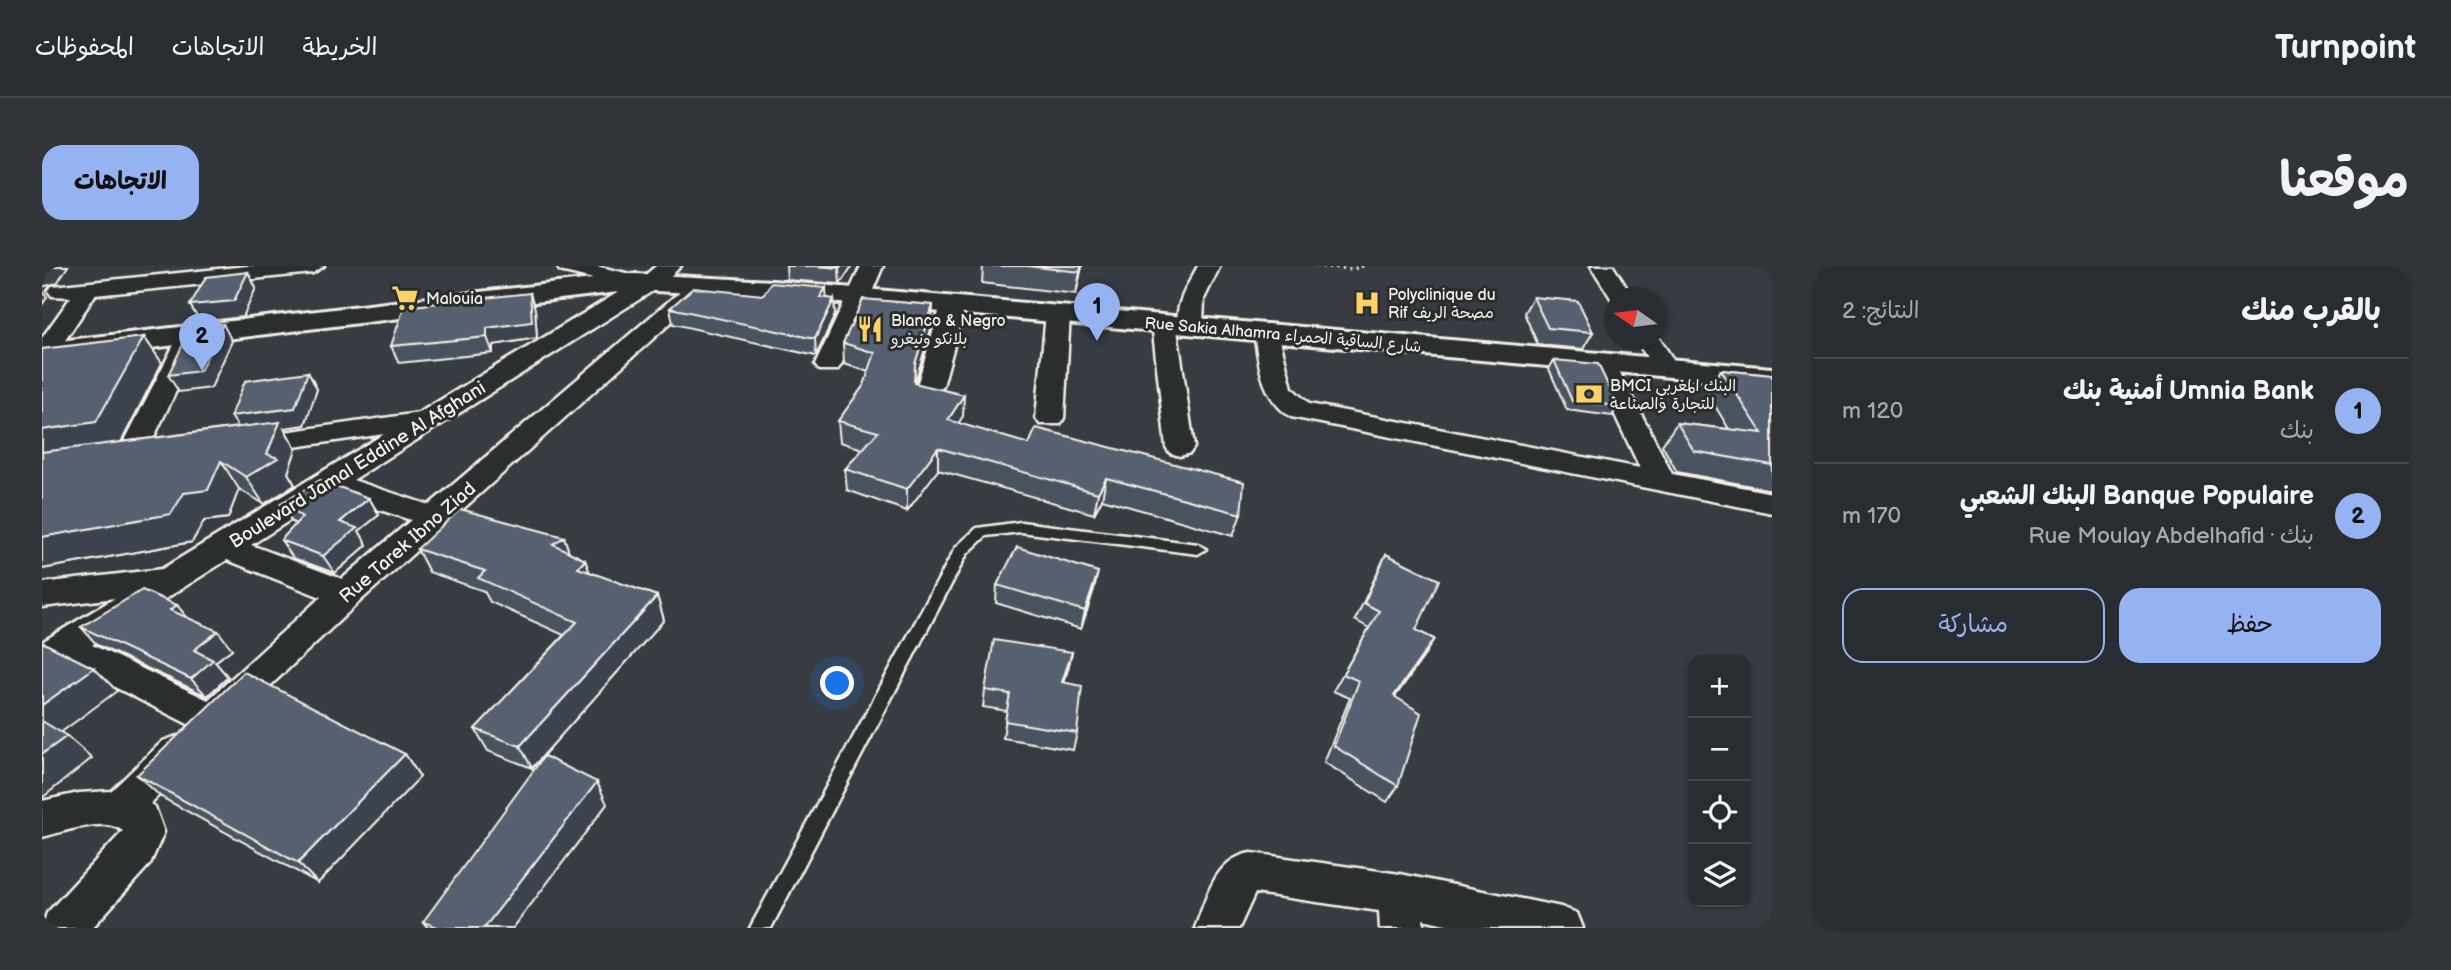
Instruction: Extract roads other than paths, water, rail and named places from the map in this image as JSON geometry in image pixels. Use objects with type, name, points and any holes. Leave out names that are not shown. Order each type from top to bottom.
[{"type":"street","points":[[56,291],[88,289],[202,272],[313,266]]},
{"type":"street","points":[[568,266],[652,277]]},
{"type":"street","points":[[828,365],[872,266]]},
{"type":"street","points":[[1180,447],[1177,324],[1209,266]]},
{"type":"street","points":[[1602,266],[1615,287]]},
{"type":"street","name":"Rue Sakia Alhamra شارع الساقية الحمراء","points":[[43,352],[652,277],[703,284],[1772,377]]},
{"type":"street","name":"Boulevard Jamal Eddine Al Afghani","points":[[52,652],[329,483],[652,277]]},
{"type":"street","name":"Rue Tarek Ibno Ziad","points":[[119,809],[211,718],[346,594],[703,284]]},
{"type":"street","points":[[43,352],[88,289]]},
{"type":"street","points":[[930,386],[953,305]]},
{"type":"street","points":[[1050,418],[1058,314]]},
{"type":"street","points":[[1266,332],[1275,377],[1283,397],[1301,411],[1662,484],[1772,503]]},
{"type":"street","points":[[129,462],[191,334]]},
{"type":"street","points":[[1654,350],[1665,367]]},
{"type":"street","points":[[1602,362],[1662,484]]},
{"type":"street","points":[[224,449],[431,419]]},
{"type":"street","points":[[329,483],[434,517]]},
{"type":"street","points":[[225,547],[346,594]]},
{"type":"street","points":[[42,595],[172,578]]},
{"type":"street","points":[[52,652],[211,718]]},
{"type":"street","points":[[42,819],[85,810],[119,809],[136,816],[143,824],[145,832],[135,851],[63,928]]},
{"type":"street","points":[[1217,928],[1234,885],[1245,874],[1401,911],[1561,928]]},
{"type":"lane","points":[[760,928],[961,551],[982,532],[1021,527],[1198,549]]},
{"type":"place","name":"Malouia","points":[[405,298]]},
{"type":"place","name":"Polyclinique du Rif مصحة الريف","points":[[1367,303]]},
{"type":"place","name":"Blanco & Negro بلانكو ونيغرو","points":[[870,329]]},
{"type":"place","name":"Umnia Bank أمنية بنك","points":[[1097,341]]},
{"type":"place","name":"Banque Populaire البنك الشعبي","points":[[202,371]]},
{"type":"place","name":"BMCI البنك المغربي للتجارة والصناعة","points":[[1589,394]]}]
